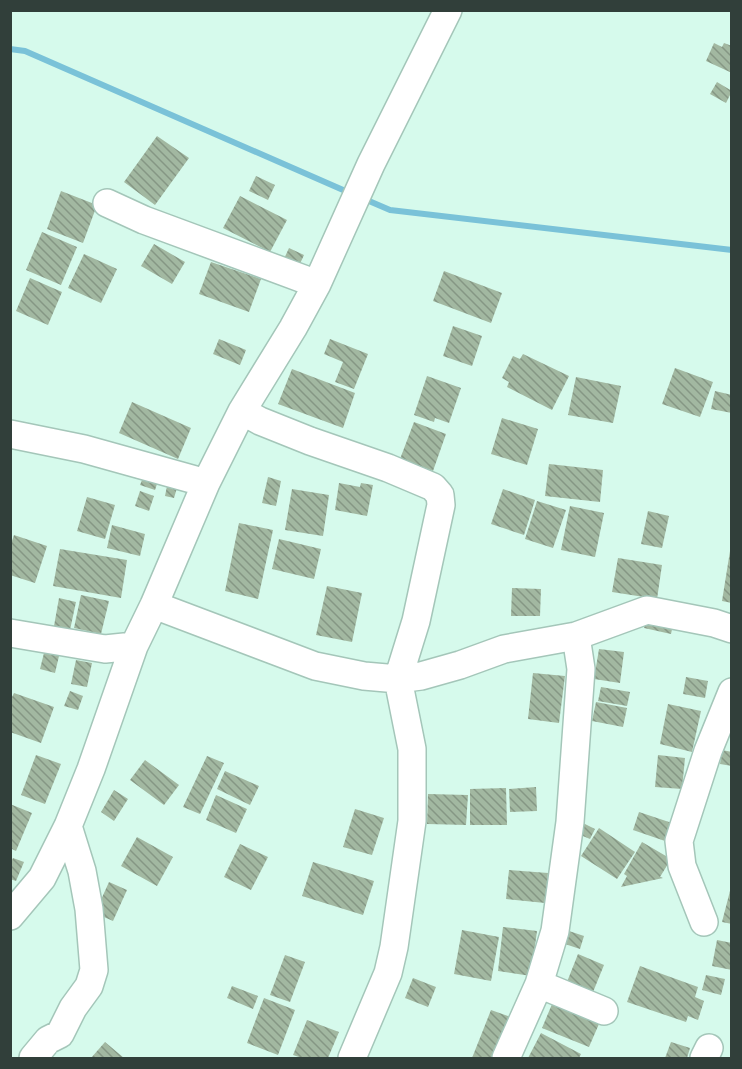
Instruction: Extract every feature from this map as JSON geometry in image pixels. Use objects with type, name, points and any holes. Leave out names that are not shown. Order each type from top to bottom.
[{"type":"street","points":[[10,916],[42,878],[68,826],[134,646],[206,483],[242,411],[317,284],[371,164],[448,10]]},
{"type":"street","points":[[107,203],[163,227],[317,284]]},
{"type":"street","points":[[242,411],[260,421],[310,441],[388,468],[433,487],[440,495],[441,505],[418,611],[398,679],[412,749],[412,821],[388,973],[352,1059]]},
{"type":"street","points":[[10,434],[84,449],[206,483]]},
{"type":"street","points":[[154,605],[315,666],[364,676],[398,679],[421,676],[460,665],[504,649],[576,636],[647,610],[714,623],[732,629]]},
{"type":"street","points":[[10,633],[105,649],[134,646]]},
{"type":"street","points":[[506,1059],[539,984],[555,931],[570,822],[580,669],[576,636]]},
{"type":"street","points":[[705,922],[682,866],[679,841],[708,751],[732,692]]},
{"type":"street","points":[[33,1059],[48,1040],[60,1034],[73,1008],[89,986],[94,970],[89,909],[82,871],[68,826]]},
{"type":"street","points":[[539,984],[604,1011]]},
{"type":"building","points":[[714,43],[722,47],[724,43],[732,46],[732,73],[706,61]]},
{"type":"building","points":[[717,82],[732,91],[726,103],[710,94]]},
{"type":"building","points":[[157,136],[189,158],[155,205],[124,182]]},
{"type":"building","points":[[256,176],[275,185],[268,200],[249,191]]},
{"type":"building","points":[[61,191],[97,205],[83,243],[47,229]]},
{"type":"building","points":[[240,196],[287,220],[270,252],[223,228]]},
{"type":"building","points":[[42,232],[77,247],[61,285],[26,270]]},
{"type":"building","points":[[154,244],[185,262],[172,284],[141,266]]},
{"type":"building","points":[[289,248],[304,255],[298,268],[283,261]]},
{"type":"building","points":[[84,254],[117,269],[101,303],[68,288]]},
{"type":"building","points":[[211,262],[261,279],[249,312],[199,294]]},
{"type":"building","points":[[444,271],[502,293],[491,323],[433,301]]},
{"type":"building","points":[[30,278],[62,292],[48,325],[16,311]]},
{"type":"building","points":[[453,326],[482,336],[472,366],[443,356]]},
{"type":"building","points":[[219,339],[246,350],[240,365],[213,354]]},
{"type":"building","points":[[330,339],[368,354],[354,389],[335,382],[343,362],[324,354]]},
{"type":"building","points":[[523,354],[569,376],[552,410],[507,387],[509,382],[502,378],[513,356],[520,359]]},
{"type":"building","points":[[675,368],[713,382],[700,417],[662,404]]},
{"type":"building","points":[[292,369],[355,393],[343,428],[278,404]]},
{"type":"building","points":[[427,376],[461,388],[449,423],[435,418],[434,422],[414,415]]},
{"type":"building","points":[[576,377],[621,386],[613,423],[568,415]]},
{"type":"building","points":[[715,391],[732,395],[732,413],[711,409]]},
{"type":"building","points":[[132,402],[191,428],[178,459],[119,433]]},
{"type":"building","points":[[502,418],[538,429],[527,465],[491,454]]},
{"type":"building","points":[[414,422],[446,434],[433,471],[400,459]]},
{"type":"building","points":[[549,464],[603,470],[600,502],[545,496]]},
{"type":"building","points":[[146,470],[160,475],[155,490],[140,485]]},
{"type":"building","points":[[268,477],[281,481],[276,506],[262,503]]},
{"type":"building","points":[[339,483],[360,487],[361,483],[373,485],[367,516],[335,510]]},
{"type":"building","points":[[167,486],[177,488],[174,498],[165,496]]},
{"type":"building","points":[[292,489],[329,495],[323,536],[285,530]]},
{"type":"building","points":[[503,489],[535,500],[524,535],[491,524]]},
{"type":"building","points":[[140,491],[154,496],[149,511],[135,506]]},
{"type":"building","points":[[87,497],[115,505],[105,539],[77,531]]},
{"type":"building","points":[[537,501],[566,510],[553,548],[525,539]]},
{"type":"building","points":[[570,506],[604,513],[595,557],[561,550]]},
{"type":"building","points":[[648,511],[669,516],[662,548],[641,544]]},
{"type":"building","points":[[239,523],[273,530],[258,599],[225,591]]},
{"type":"building","points":[[112,525],[145,534],[140,556],[107,548]]},
{"type":"building","points":[[14,535],[47,546],[35,583],[10,575],[10,547]]},
{"type":"building","points":[[279,539],[321,549],[314,579],[272,569]]},
{"type":"building","points":[[60,549],[127,560],[121,598],[53,586]]},
{"type":"building","points":[[730,551],[732,551],[732,603],[722,601]]},
{"type":"building","points":[[618,558],[662,565],[657,599],[612,592]]},
{"type":"building","points":[[327,586],[362,593],[352,642],[316,635]]},
{"type":"building","points":[[512,588],[541,589],[540,616],[511,616]]},
{"type":"building","points":[[81,595],[109,601],[101,634],[74,628]]},
{"type":"building","points":[[59,598],[76,602],[70,630],[54,626]]},
{"type":"building","points":[[647,615],[674,620],[671,634],[644,628]]},
{"type":"building","points":[[599,649],[624,652],[620,683],[594,679]]},
{"type":"building","points":[[44,653],[59,656],[55,673],[40,669]]},
{"type":"building","points":[[76,660],[92,663],[87,687],[71,684]]},
{"type":"building","points":[[533,673],[565,676],[559,723],[528,719]]},
{"type":"building","points":[[686,677],[708,681],[705,698],[683,694]]},
{"type":"building","points":[[601,687],[630,692],[627,706],[598,701]]},
{"type":"building","points":[[70,691],[83,696],[78,710],[64,706]]},
{"type":"building","points":[[14,693],[54,707],[41,743],[10,732],[10,701]]},
{"type":"building","points":[[596,702],[627,708],[623,727],[592,721]]},
{"type":"building","points":[[668,704],[701,711],[692,752],[660,744]]},
{"type":"building","points":[[722,750],[732,752],[732,766],[720,764]]},
{"type":"building","points":[[36,755],[61,764],[45,804],[21,795]]},
{"type":"building","points":[[658,755],[685,758],[682,789],[655,787]]},
{"type":"building","points":[[207,756],[224,763],[200,814],[183,807]]},
{"type":"building","points":[[145,760],[179,785],[164,805],[130,780]]},
{"type":"building","points":[[225,771],[259,786],[250,805],[217,789]]},
{"type":"building","points":[[536,787],[537,811],[510,812],[509,789]]},
{"type":"building","points":[[506,788],[507,825],[470,825],[470,789]]},
{"type":"building","points":[[114,790],[128,799],[114,821],[101,812]]},
{"type":"building","points":[[428,794],[468,795],[466,825],[427,824]]},
{"type":"building","points":[[216,795],[247,809],[236,833],[206,820]]},
{"type":"building","points":[[10,804],[32,813],[16,851],[10,848]]},
{"type":"building","points":[[355,809],[384,818],[372,855],[343,847]]},
{"type":"building","points":[[639,812],[672,823],[665,841],[633,830]]},
{"type":"building","points":[[583,823],[595,829],[590,839],[578,834]]},
{"type":"building","points":[[599,828],[635,852],[617,879],[581,856]]},
{"type":"building","points":[[137,837],[173,857],[157,886],[121,866]]},
{"type":"building","points":[[642,842],[671,859],[660,877],[663,878],[621,887],[627,876],[624,874]]},
{"type":"building","points":[[240,844],[268,857],[251,890],[224,877]]},
{"type":"building","points":[[13,858],[24,862],[16,881],[10,879],[10,864]]},
{"type":"building","points":[[313,862],[374,881],[363,915],[302,896]]},
{"type":"building","points":[[509,870],[548,873],[545,903],[506,899]]},
{"type":"building","points":[[109,882],[127,890],[113,921],[95,913]]},
{"type":"building","points":[[732,887],[732,924],[722,922]]},
{"type":"building","points":[[503,927],[537,931],[531,976],[498,971]]},
{"type":"building","points":[[462,930],[499,937],[491,981],[454,974]]},
{"type":"building","points":[[569,931],[584,936],[580,949],[565,944]]},
{"type":"building","points":[[717,940],[732,943],[732,970],[712,966]]},
{"type":"building","points":[[578,954],[604,965],[591,997],[565,987]]},
{"type":"building","points":[[285,955],[305,962],[290,1002],[270,995]]},
{"type":"building","points":[[640,966],[698,987],[695,997],[704,1001],[698,1020],[688,1016],[686,1022],[627,1002]]},
{"type":"building","points":[[706,975],[725,979],[721,995],[702,990]]},
{"type":"building","points":[[413,978],[436,987],[428,1007],[405,998]]},
{"type":"building","points":[[232,986],[258,996],[253,1009],[227,998]]},
{"type":"building","points":[[555,997],[602,1017],[589,1047],[542,1028]]},
{"type":"building","points":[[264,998],[295,1010],[278,1055],[247,1043]]},
{"type":"building","points":[[491,1010],[511,1017],[495,1058],[472,1058]]},
{"type":"building","points":[[307,1020],[339,1032],[328,1058],[302,1058],[293,1055]]},
{"type":"building","points":[[541,1033],[581,1054],[579,1058],[528,1058]]},
{"type":"building","points":[[105,1042],[124,1058],[91,1058]]},
{"type":"building","points":[[671,1042],[690,1048],[687,1058],[665,1058]]},
{"type":"waterway","points":[[10,49],[25,51],[350,193]]},
{"type":"waterway","points":[[362,198],[390,210],[732,250]]}]
